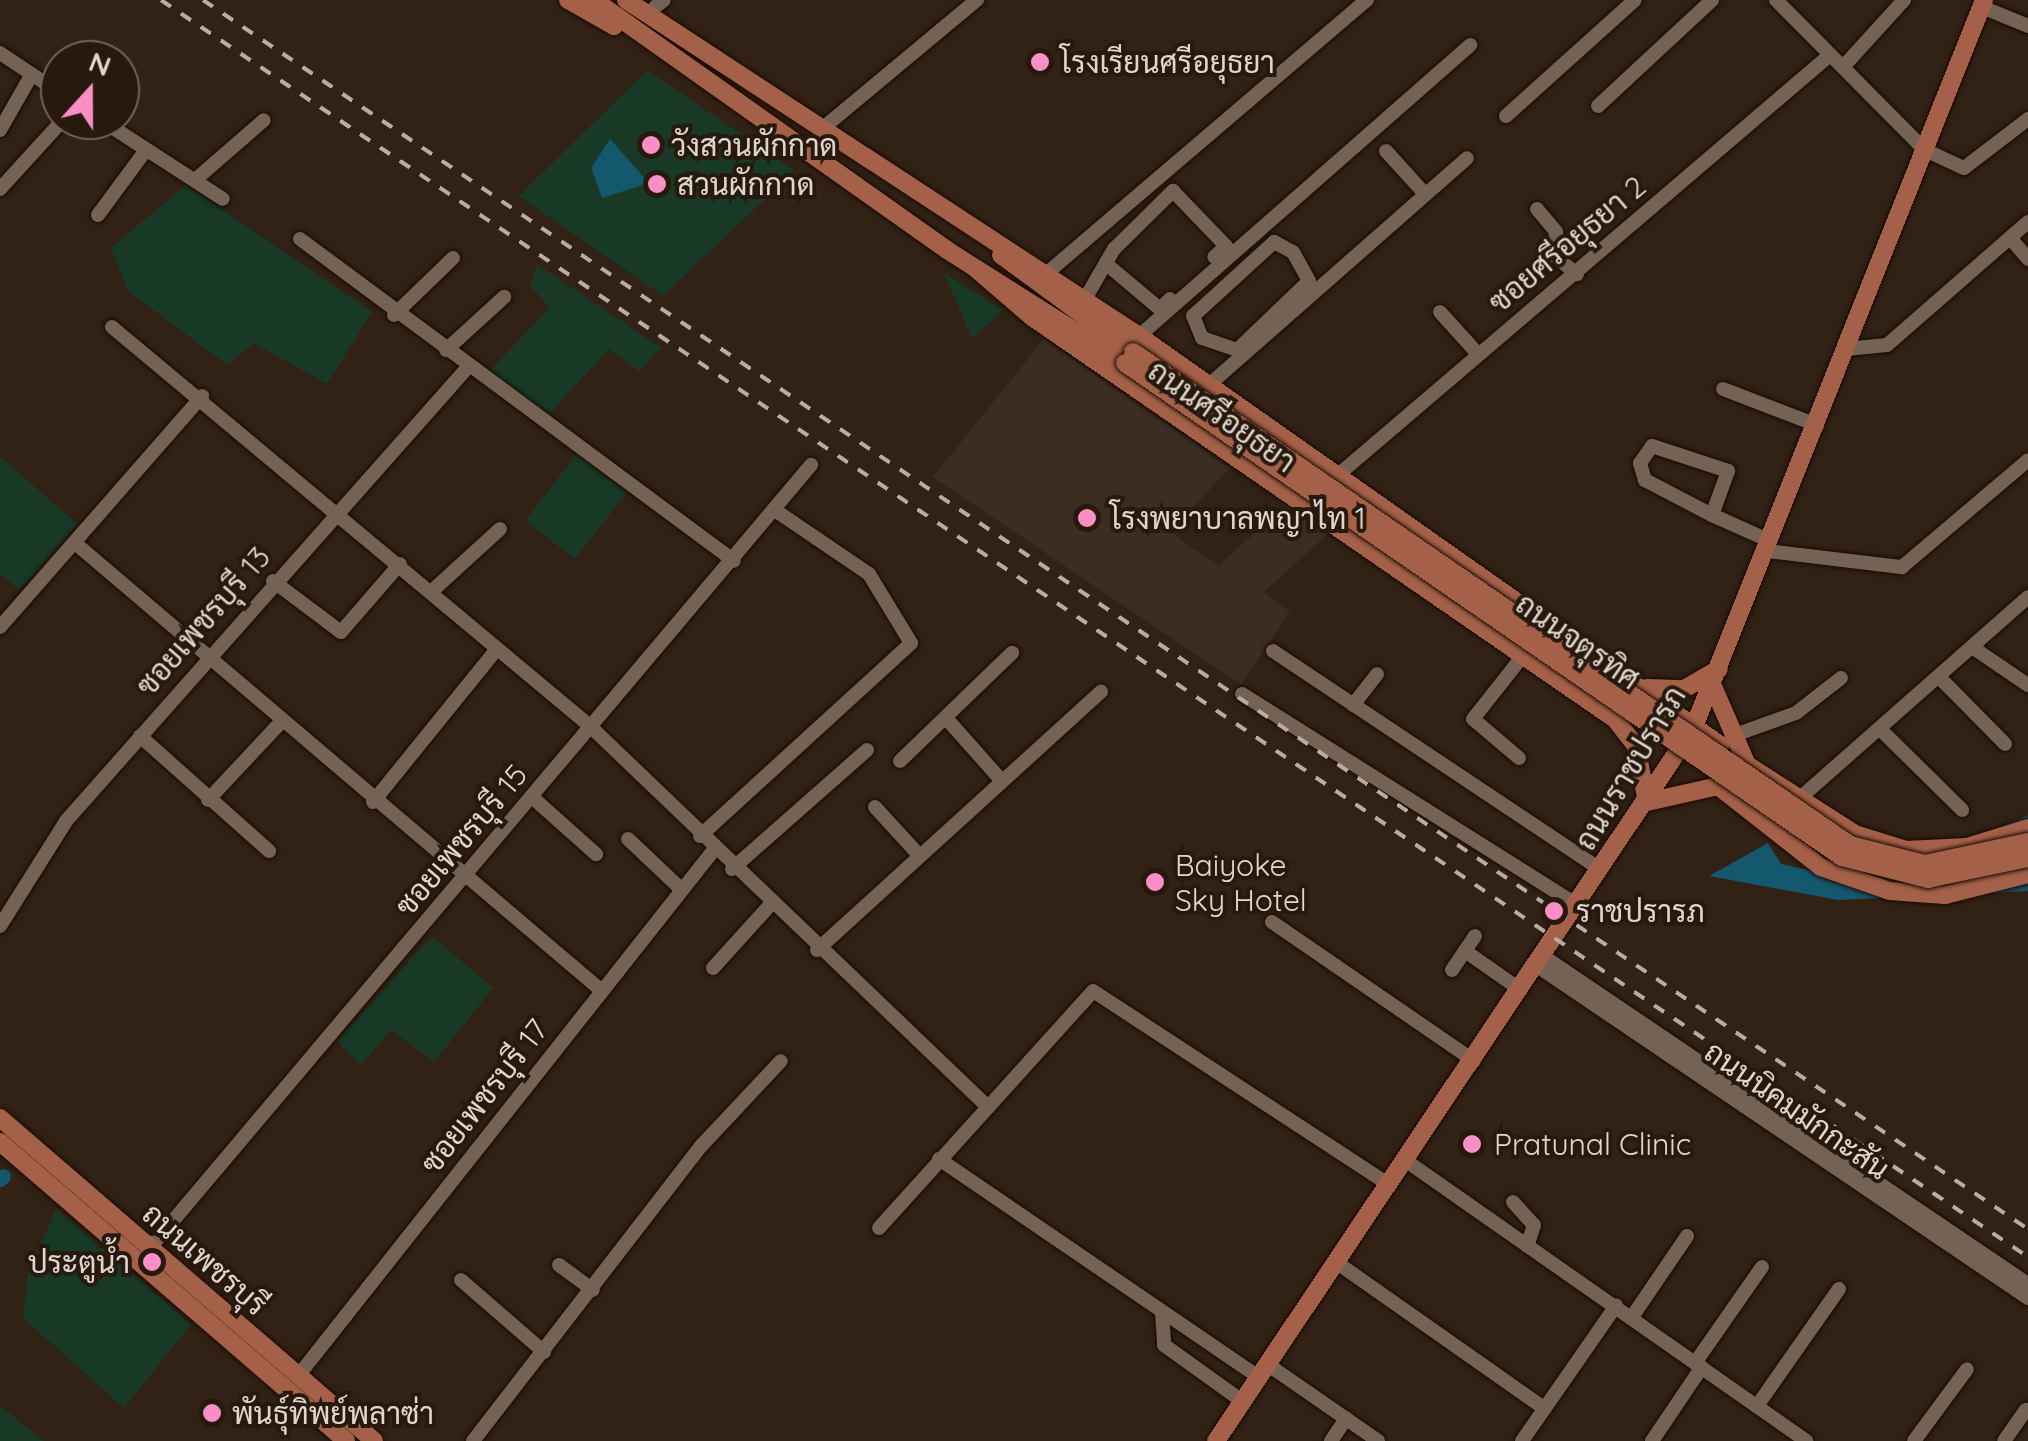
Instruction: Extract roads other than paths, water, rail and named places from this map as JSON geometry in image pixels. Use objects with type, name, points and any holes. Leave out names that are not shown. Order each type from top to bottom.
[{"type":"main road","name":"ถนนศรีอยุธยา","points":[[568,0],[654,48]]},
{"type":"main road","name":"ถนนศรีอยุธยา","points":[[594,0],[654,48],[975,268],[1032,317],[1628,733],[1647,802]]},
{"type":"main road","name":"ถนนศรีอยุธยา","points":[[626,0],[671,25],[987,240],[1132,350]]},
{"type":"main road","name":"ถนนศรีอยุธยา","points":[[656,2],[671,25]]},
{"type":"main road","name":"ถนนราชปรารภ","points":[[1216,1441],[1694,727],[1983,4]]},
{"type":"main road","name":"ถนนศรีอยุธยา","points":[[987,240],[1086,299],[1132,350]]},
{"type":"main road","name":"ถนนศรีอยุธยา","points":[[975,268],[1132,350],[1210,384],[1694,727]]},
{"type":"main road","name":"ถนนจตุรทิศ","points":[[1132,350],[1850,845],[1926,864],[2028,842]]},
{"type":"main road","name":"ถนนจตุรทิศ","points":[[1132,350],[1842,857],[1928,879],[2028,858]]},
{"type":"main road","points":[[1527,660],[1561,661],[1561,633]]},
{"type":"main road","points":[[1632,683],[1676,691],[1716,677],[1732,736],[1747,764]]},
{"type":"main road","points":[[1694,727],[1855,834],[1940,851],[2028,828]]},
{"type":"main road","points":[[1647,802],[1718,786],[1815,862],[1915,895],[2028,874]]},
{"type":"main road","points":[[1815,862],[1804,826],[1828,816]]},
{"type":"main road","name":"ถนนเพชรบุรี","points":[[0,1118],[374,1441]]},
{"type":"main road","name":"ถนนเพชรบุรี","points":[[0,1142],[346,1441]]},
{"type":"street","points":[[822,129],[977,0]]},
{"type":"street","points":[[1047,273],[1367,0]]},
{"type":"street","points":[[1506,116],[1635,0]]},
{"type":"street","points":[[1598,106],[1712,0]]},
{"type":"street","points":[[1776,0],[1925,150],[1969,168],[2028,119]]},
{"type":"street","points":[[1843,67],[1904,0]]},
{"type":"street","points":[[1983,4],[2028,26]]},
{"type":"street","points":[[1132,350],[1211,271],[1470,45]]},
{"type":"street","points":[[0,53],[40,79]]},
{"type":"street","name":"ซอยศรีอยุธยา 2","points":[[1338,475],[1830,54]]},
{"type":"street","points":[[0,130],[32,74]]},
{"type":"street","points":[[194,180],[264,120]]},
{"type":"street","points":[[0,189],[45,140]]},
{"type":"street","points":[[131,140],[224,199]]},
{"type":"street","points":[[98,216],[146,150]]},
{"type":"street","points":[[1386,151],[1425,194]]},
{"type":"street","points":[[1210,384],[1468,158]]},
{"type":"street","points":[[1086,299],[1110,268],[1114,249],[1173,192],[1226,246],[1160,309],[1110,268]]},
{"type":"street","points":[[1502,302],[1554,255],[1556,232],[1537,210]]},
{"type":"street","points":[[1846,349],[1887,345],[2028,222]]},
{"type":"street","points":[[2010,238],[2028,259]]},
{"type":"street","points":[[300,239],[394,315],[734,561]]},
{"type":"street","points":[[1279,241],[1310,273],[1236,350],[1217,347],[1192,323],[1227,282],[1279,241]]},
{"type":"street","points":[[1554,255],[1577,274]]},
{"type":"street","points":[[394,315],[453,258]]},
{"type":"street","points":[[1211,271],[1227,282]]},
{"type":"street","points":[[446,350],[504,296]]},
{"type":"street","points":[[1440,312],[1476,354]]},
{"type":"street","points":[[112,327],[338,508],[590,727],[713,851],[988,1107]]},
{"type":"street","name":"ซอยเพชรบุรี 13","points":[[0,926],[66,821],[338,508],[468,367]]},
{"type":"street","points":[[1723,389],[1817,425]]},
{"type":"street","points":[[0,626],[202,396]]},
{"type":"street","points":[[1712,515],[1728,471],[1652,446],[1640,462],[1645,480],[1769,546],[1902,567],[2028,460]]},
{"type":"street","name":"ซอยเพชรบุรี 15","points":[[150,1248],[466,879],[811,465]]},
{"type":"street","points":[[700,836],[910,643],[869,574],[776,510]]},
{"type":"street","points":[[432,591],[500,529]]},
{"type":"street","points":[[76,544],[373,802],[602,991]]},
{"type":"street","points":[[274,581],[341,632],[400,564]]},
{"type":"street","points":[[1800,798],[2028,598]]},
{"type":"street","points":[[1972,647],[2028,685]]},
{"type":"street","points":[[373,802],[497,649]]},
{"type":"street","points":[[1273,651],[1601,870]]},
{"type":"street","points":[[900,761],[1012,653]]},
{"type":"street","points":[[1519,758],[1472,719],[1527,660]]},
{"type":"street","points":[[1353,705],[1376,674]]},
{"type":"street","points":[[1732,736],[1796,713],[1841,678]]},
{"type":"street","points":[[1939,678],[2005,744]]},
{"type":"street","points":[[817,950],[1101,692]]},
{"type":"street","points":[[1242,694],[1577,905]]},
{"type":"street","points":[[946,718],[1001,780]]},
{"type":"street","points":[[208,800],[282,721]]},
{"type":"street","points":[[1881,730],[1962,810]]},
{"type":"street","points":[[140,736],[270,851]]},
{"type":"street","points":[[732,869],[866,750]]},
{"type":"street","points":[[532,798],[596,854]]},
{"type":"street","points":[[875,806],[918,855]]},
{"type":"street","points":[[628,839],[682,890]]},
{"type":"street","name":"ซอยเพชรบุรี 17","points":[[298,1376],[713,851]]},
{"type":"street","points":[[714,968],[771,904]]},
{"type":"street","points":[[1272,922],[1474,1061]]},
{"type":"street","points":[[1452,970],[1475,936]]},
{"type":"street","points":[[1465,951],[1521,990]]},
{"type":"street","name":"ถนนนิคมมักกะสัน","points":[[1540,961],[2028,1284]]},
{"type":"street","name":"ถนนนิคมมักกะสัน","points":[[1540,961],[2028,1298]]},
{"type":"street","points":[[879,1228],[1093,991],[1388,1185]]},
{"type":"street","points":[[473,1441],[719,1124],[781,1061]]},
{"type":"street","points":[[938,1159],[1162,1312],[1378,1441]]},
{"type":"street","points":[[1406,1160],[1806,1441]]},
{"type":"street","points":[[1513,1202],[1534,1225],[1527,1246]]},
{"type":"street","points":[[1632,1317],[1687,1236]]},
{"type":"street","points":[[1336,1262],[1544,1408]]},
{"type":"street","points":[[560,1265],[592,1290]]},
{"type":"street","points":[[1652,1441],[1762,1267]]},
{"type":"street","points":[[461,1280],[544,1352]]},
{"type":"street","points":[[1757,1406],[1839,1289]]},
{"type":"street","points":[[1522,1441],[1616,1306]]},
{"type":"street","points":[[1162,1312],[1164,1345],[1242,1401]]},
{"type":"street","points":[[1914,1441],[1966,1369]]},
{"type":"street","points":[[2004,1441],[2026,1410]]},
{"type":"street","points":[[1331,1441],[1346,1419]]},
{"type":"water","points":[[610,139],[649,183],[602,198],[591,168]]},
{"type":"water","points":[[2028,815],[2028,891],[1838,900],[1709,876],[1768,843],[1781,864],[1812,871],[1961,845]]},
{"type":"waterway","points":[[0,1179],[3,1176]]},
{"type":"railway","points":[[161,0],[2028,1257]]},
{"type":"railway","points":[[203,0],[2028,1229]]},
{"type":"place","name":"โรงเรียนศรีอยุธยา","points":[[1040,62]]},
{"type":"place","name":"วังสวนผักกาด","points":[[651,145]]},
{"type":"place","name":"สวนผักกาด","points":[[657,184]]},
{"type":"place","name":"โรงพยาบาลพญาไท 1","points":[[1087,518]]},
{"type":"place","name":"Baiyoke Sky Hotel","points":[[1155,882]]},
{"type":"place","name":"ราชปรารภ","points":[[1554,911]]},
{"type":"place","name":"Pratunal Clinic","points":[[1472,1144]]},
{"type":"place","name":"ประตูน้ำ","points":[[152,1262]]},
{"type":"place","name":"พันธุ์ทิพย์พลาซ่า","points":[[212,1413]]}]
